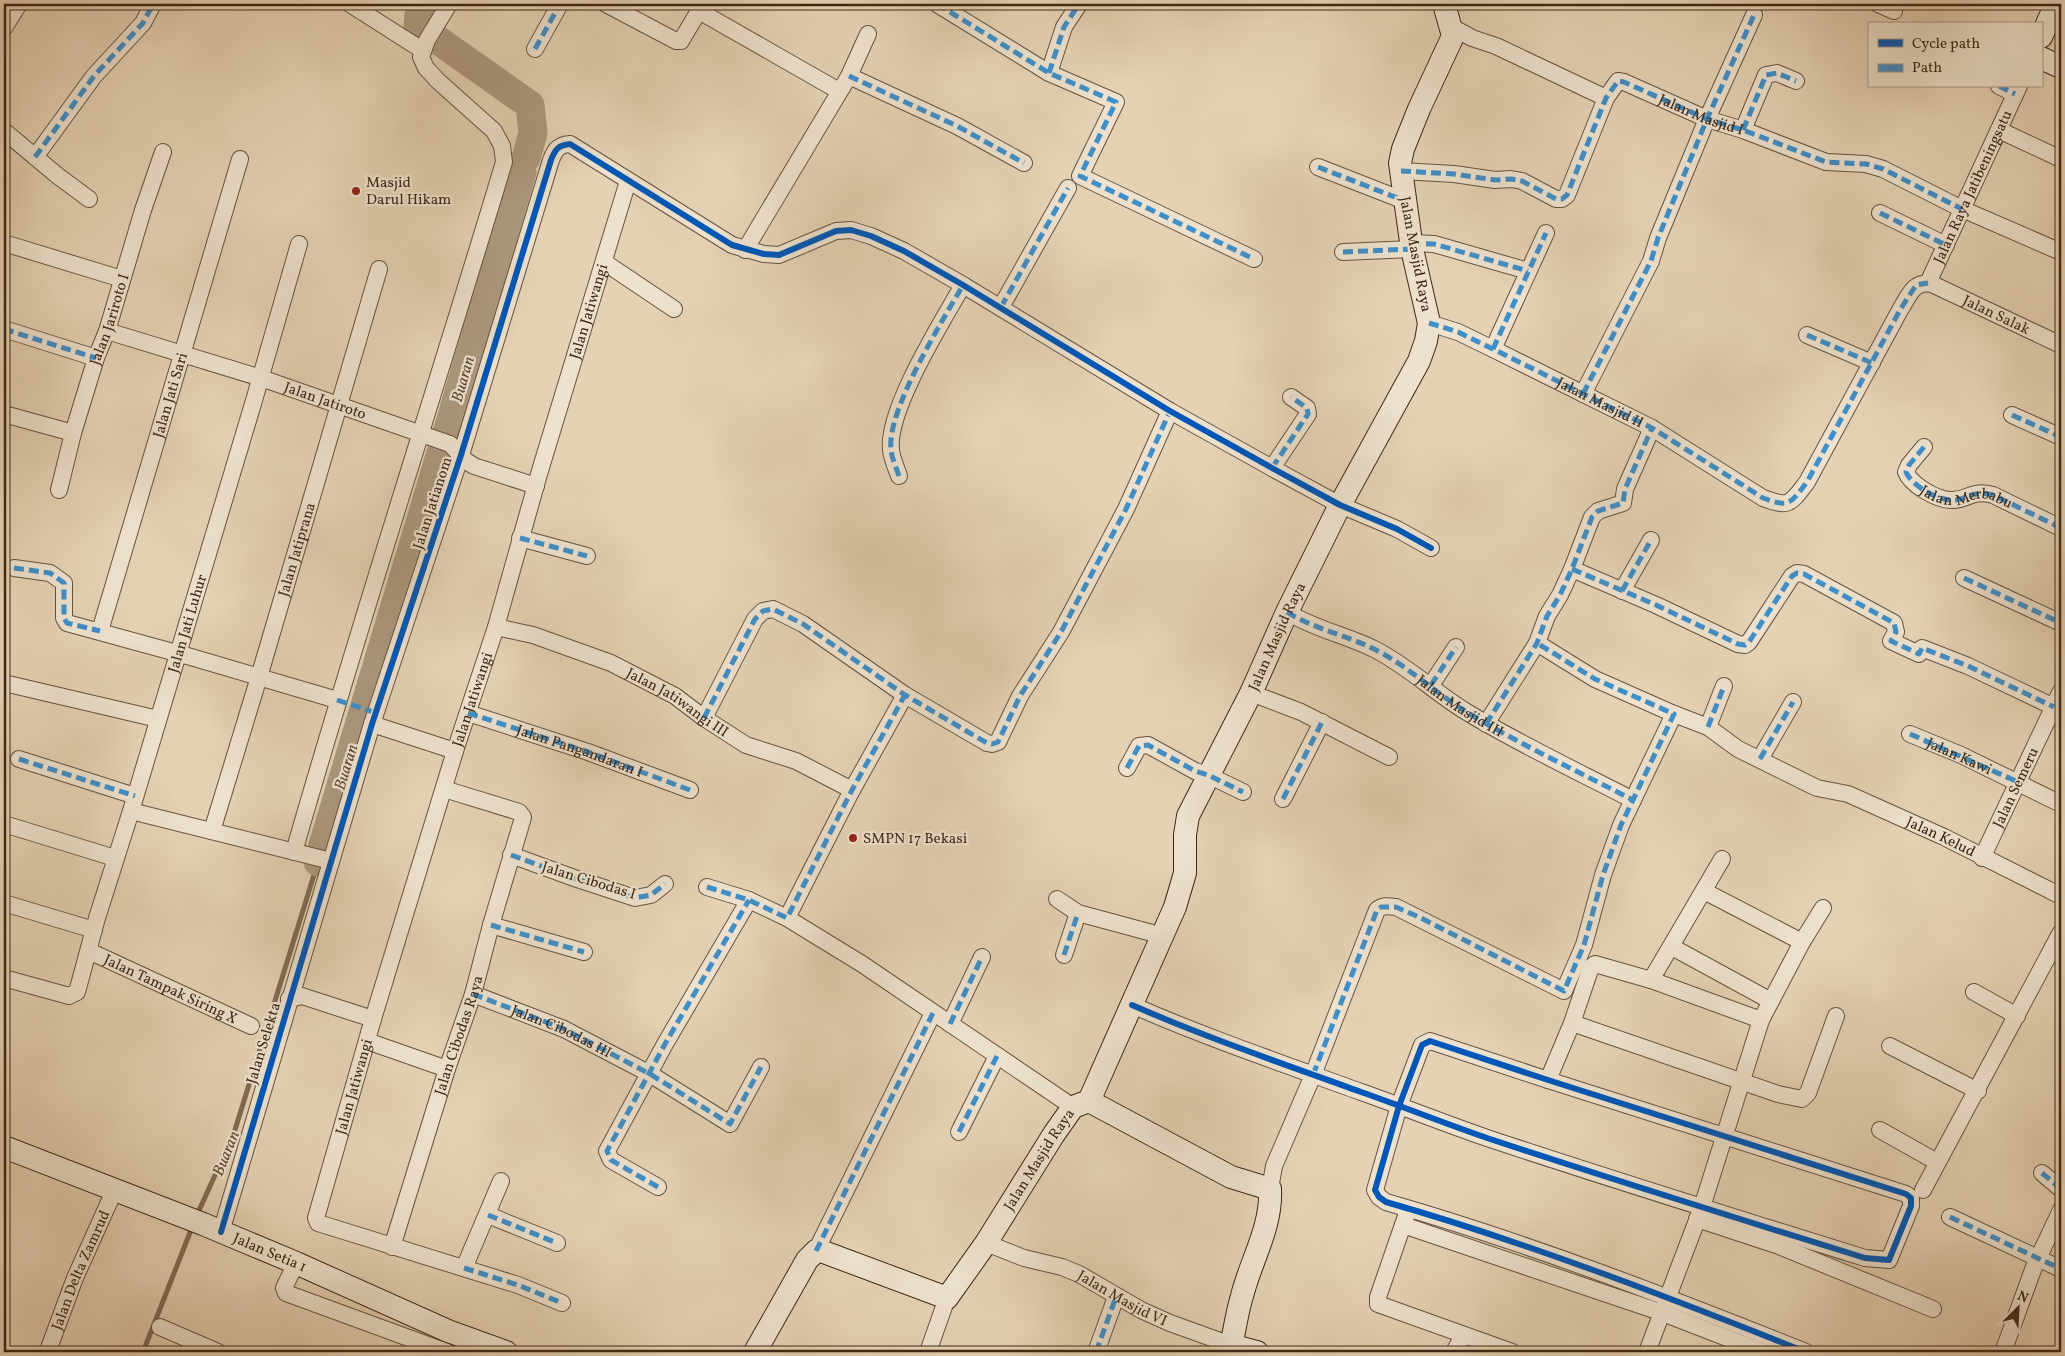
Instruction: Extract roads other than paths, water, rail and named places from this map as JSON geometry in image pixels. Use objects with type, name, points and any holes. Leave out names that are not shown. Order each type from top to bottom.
[{"type":"street","points":[[4,28],[19,4]]},
{"type":"street","points":[[35,157],[94,76],[143,23],[153,4]]},
{"type":"street","points":[[350,4],[425,45]]},
{"type":"street","points":[[298,853],[337,700],[427,436],[504,162],[502,146],[494,131],[426,68],[421,57],[425,45],[449,4]]},
{"type":"street","points":[[535,48],[560,4]]},
{"type":"street","points":[[606,4],[669,38],[680,41],[701,7],[839,91]]},
{"type":"street","points":[[937,4],[1049,73],[1116,102],[1080,176],[1254,259]]},
{"type":"street","points":[[1049,73],[1064,27],[1079,4]]},
{"type":"street","points":[[1401,171],[1454,174],[1495,180],[1511,179],[1522,181],[1556,198],[1562,199],[1567,195],[1606,98],[1496,46],[1472,38],[1452,26],[1444,4]]},
{"type":"street","points":[[1878,4],[1894,10]]},
{"type":"street","points":[[2042,34],[2056,4]]},
{"type":"street","points":[[1583,394],[1651,261],[1658,238],[1707,119],[1754,15]]},
{"type":"street","name":"Jalan Masjid Raya","points":[[947,1298],[986,1243],[1054,1134],[1081,1104],[1132,1005],[1175,907],[1185,873],[1185,835],[1188,816],[1251,694],[1287,612],[1340,505],[1419,361],[1426,341],[1429,323],[1412,246],[1401,171],[1401,156],[1419,109],[1453,36],[1452,26]]},
{"type":"street","points":[[744,250],[849,76],[868,34]]},
{"type":"street","points":[[2042,58],[2061,67]]},
{"type":"street","points":[[1744,130],[1766,75],[1777,73],[1796,81]]},
{"type":"street","points":[[849,76],[957,126],[1024,163]]},
{"type":"street","name":"Jalan Masjid I","points":[[1606,98],[1614,83],[1618,81],[1624,82],[1707,119],[1744,130],[1826,162],[1866,164],[1883,169],[1962,209],[2061,252]]},
{"type":"street","name":"Jalan Raya Jatibeningsatu","points":[[1930,284],[2017,90]]},
{"type":"street","points":[[1999,130],[2061,158]]},
{"type":"street","points":[[4,131],[89,199]]},
{"type":"street","name":"Jalan Jatianom","points":[[326,860],[372,724],[455,449],[554,151],[561,145],[570,144],[628,181]]},
{"type":"street","name":"Jalan Jariroto I","points":[[59,490],[73,433],[96,358],[107,331],[163,152]]},
{"type":"street","name":"Jalan Jati Sari","points":[[100,631],[240,159]]},
{"type":"street","points":[[1318,168],[1405,201]]},
{"type":"street","points":[[628,181],[732,245],[744,250],[779,255],[828,234],[851,230],[904,251],[1001,307],[1170,411],[1340,505],[1397,528],[1431,548]]},
{"type":"street","name":"Jalan Jatiwangi","points":[[392,1247],[318,1223],[316,1218],[373,1019],[455,751],[496,627],[520,538],[628,181]]},
{"type":"street","points":[[1001,307],[1068,188]]},
{"type":"street","points":[[1880,213],[1946,245]]},
{"type":"street","points":[[1493,349],[1546,233]]},
{"type":"street","points":[[4,243],[122,279]]},
{"type":"street","name":"Jalan Jati Luhur","points":[[5,982],[69,996],[77,992],[115,858],[179,653],[261,378],[298,244]]},
{"type":"street","points":[[1343,252],[1434,244],[1528,271]]},
{"type":"street","points":[[604,262],[674,309]]},
{"type":"street","name":"Jalan Jatiprana","points":[[212,831],[260,677],[379,269]]},
{"type":"street","points":[[1807,335],[1872,363],[1900,310],[1916,285],[1930,284]]},
{"type":"street","name":"Jalan Salak","points":[[1930,284],[2061,345]]},
{"type":"street","points":[[899,476],[890,449],[893,424],[909,385],[935,333],[964,285]]},
{"type":"street","name":"Jalan Masjid II","points":[[1429,323],[1458,332],[1652,428],[1764,498],[1782,505],[1796,497],[1807,482],[1872,363]]},
{"type":"street","points":[[4,329],[96,358]]},
{"type":"street","name":"Jalan Jatiroto","points":[[107,331],[261,378],[427,436],[455,449],[466,461],[474,466],[536,486]]},
{"type":"street","points":[[1272,468],[1308,414],[1307,408],[1291,398]]},
{"type":"street","points":[[704,718],[756,619],[763,611],[773,610],[803,624],[905,695],[987,743],[998,742],[1020,696],[1061,632],[1126,509],[1170,411]]},
{"type":"street","points":[[4,414],[73,433]]},
{"type":"street","points":[[2012,414],[2061,436]]},
{"type":"street","points":[[1486,724],[1537,643],[1547,616],[1560,595],[1572,569],[1583,537],[1594,514],[1608,507],[1620,506],[1623,503],[1625,489],[1652,428]]},
{"type":"street","name":"Jalan Merbabu","points":[[1924,447],[1909,465],[1906,472],[1910,481],[1950,500],[1982,492],[1993,495],[2061,528]]},
{"type":"street","points":[[520,538],[587,556]]},
{"type":"street","points":[[1622,591],[1651,540]]},
{"type":"street","points":[[14,568],[50,573],[64,583],[64,618],[67,623],[179,653],[337,700]]},
{"type":"street","points":[[1572,569],[1656,605],[1738,644],[1745,645],[1749,642],[1792,576],[1797,573],[1804,574],[1894,624],[1896,632],[1891,641],[1919,654],[1922,648],[1968,666],[2054,707]]},
{"type":"street","points":[[1964,578],[2061,623]]},
{"type":"street","name":"Jalan Masjid III","points":[[1287,612],[1300,620],[1374,649],[1400,664],[1431,685],[1447,700],[1486,724],[1633,800]]},
{"type":"street","name":"Jalan Jatiwangi III","points":[[496,627],[534,635],[611,663],[675,696],[704,718],[746,745],[796,761],[852,790]]},
{"type":"street","points":[[1537,643],[1595,678],[1674,714],[1708,727],[1738,749],[1760,759],[1793,702]]},
{"type":"street","points":[[1431,685],[1456,647]]},
{"type":"street","points":[[4,683],[158,719]]},
{"type":"street","points":[[1708,727],[1724,686]]},
{"type":"street","name":"Jalan Semeru","points":[[1982,858],[2061,691]]},
{"type":"street","points":[[1251,694],[1322,722],[1389,757]]},
{"type":"street","points":[[787,918],[852,790],[905,695]]},
{"type":"street","name":"Jalan Pangandaran I","points":[[468,713],[588,752],[690,790]]},
{"type":"street","points":[[1231,1345],[1242,1295],[1271,1206],[1270,1189],[1274,1166],[1313,1075],[1377,910],[1381,907],[1396,907],[1420,917],[1564,990],[1584,945],[1603,875],[1633,800],[1674,714]]},
{"type":"street","points":[[1283,799],[1322,722]]},
{"type":"street","points":[[372,724],[455,751]]},
{"type":"street","name":"Jalan Kawi","points":[[1910,734],[2018,782],[2061,804]]},
{"type":"street","points":[[1127,768],[1139,746],[1148,745],[1195,771],[1208,775],[1243,792]]},
{"type":"street","points":[[19,759],[212,831],[326,860]]},
{"type":"street","name":"Jalan Kelud","points":[[1760,759],[1817,788],[1848,794],[1944,837],[1982,858],[2061,896]]},
{"type":"street","name":"Jalan Cibodas Raya","points":[[392,1247],[447,1069],[473,994],[523,817],[518,812],[444,789]]},
{"type":"street","points":[[4,824],[115,858]]},
{"type":"street","name":"Jalan Cibodas I","points":[[511,854],[635,898],[651,895],[664,884]]},
{"type":"street","points":[[1651,980],[1722,859]]},
{"type":"street","name":"Jalan Selekta","points":[[205,1225],[290,1000],[326,860]]},
{"type":"street","points":[[707,887],[749,900],[787,918],[862,964],[997,1056],[1081,1104],[1231,1177],[1270,1189]]},
{"type":"street","points":[[1704,891],[1802,942]]},
{"type":"street","points":[[1057,899],[1078,913],[1163,936]]},
{"type":"street","points":[[658,1187],[611,1160],[607,1151],[749,900]]},
{"type":"street","points":[[4,903],[94,930]]},
{"type":"street","points":[[1647,1352],[1700,1213],[1761,1020],[1802,942],[1823,908]]},
{"type":"street","points":[[1064,955],[1078,913]]},
{"type":"street","points":[[491,925],[584,952]]},
{"type":"street","points":[[1923,1190],[1978,1091],[2061,932]]},
{"type":"street","points":[[1672,947],[1771,1002]]},
{"type":"street","name":"Jalan Tampak Siring X","points":[[89,951],[251,1026]]},
{"type":"street","points":[[950,1024],[982,956]]},
{"type":"street","points":[[1548,1080],[1572,1023],[1591,967],[1595,964],[1651,980],[1761,1020]]},
{"type":"street","points":[[1974,992],[2017,1016]]},
{"type":"street","name":"Jalan Cibodas III","points":[[473,994],[564,1029],[650,1074],[730,1124],[762,1067]]},
{"type":"street","points":[[290,1000],[302,996],[373,1019]]},
{"type":"street","points":[[1132,1005],[1202,1036],[1700,1213],[1933,1309]]},
{"type":"street","points":[[756,1352],[807,1260],[816,1251],[934,1013]]},
{"type":"street","points":[[1572,1023],[1778,1094],[1792,1098],[1805,1098],[1836,1016]]},
{"type":"street","points":[[367,1041],[447,1069]]},
{"type":"street","points":[[1700,1213],[1864,1258],[1884,1261],[1889,1260],[1892,1256],[1911,1206],[1910,1198],[1906,1194],[1430,1041],[1422,1045],[1399,1106],[1375,1190],[1379,1197],[1386,1202],[1549,1254],[1668,1296],[1806,1352]]},
{"type":"street","points":[[1890,1046],[1978,1091]]},
{"type":"street","points":[[959,1132],[997,1056]]},
{"type":"street","points":[[1880,1130],[1937,1162]]},
{"type":"street","name":"Jalan Setia 1","points":[[4,1147],[205,1225],[296,1263],[445,1347],[506,1352]]},
{"type":"street","points":[[2042,1173],[2061,1189]]},
{"type":"street","points":[[464,1268],[501,1181]]},
{"type":"street","name":"Jalan Delta Zamrud","points":[[49,1352],[48,1348],[74,1278],[114,1189]]},
{"type":"street","points":[[1408,1209],[1378,1297],[1378,1304],[1512,1352]]},
{"type":"street","points":[[2004,1352],[2038,1258],[2061,1210]]},
{"type":"street","points":[[488,1215],[557,1242]]},
{"type":"street","points":[[1950,1217],[2061,1269]]},
{"type":"street","points":[[1403,1225],[1663,1313],[1763,1352]]},
{"type":"street","name":"Jalan Masjid VI","points":[[986,1243],[1024,1258],[1062,1267],[1078,1274],[1116,1297],[1170,1323],[1231,1345],[1257,1352]]},
{"type":"street","points":[[392,1247],[464,1268],[562,1303]]},
{"type":"street","points":[[816,1251],[821,1251],[947,1298],[928,1352]]},
{"type":"street","points":[[296,1263],[284,1288],[286,1292],[445,1347]]},
{"type":"street","points":[[1096,1352],[1116,1297]]},
{"type":"street","points":[[160,1327],[218,1352]]},
{"type":"street","points":[[1454,1352],[1463,1336]]},
{"type":"waterway","name":"Buaran","points":[[426,4],[419,14],[418,26],[530,105],[533,133],[526,158]]},
{"type":"waterway","name":"Buaran","points":[[318,862],[452,416],[522,172]]},
{"type":"waterway","name":"Buaran","points":[[197,1215],[234,1133],[318,862]]},
{"type":"waterway","name":"Buaran","points":[[143,1352],[193,1225]]},
{"type":"place","name":"Masjid Darul Hikam","points":[[356,191]]},
{"type":"place","name":"SMPN 17 Bekasi","points":[[853,838]]}]
